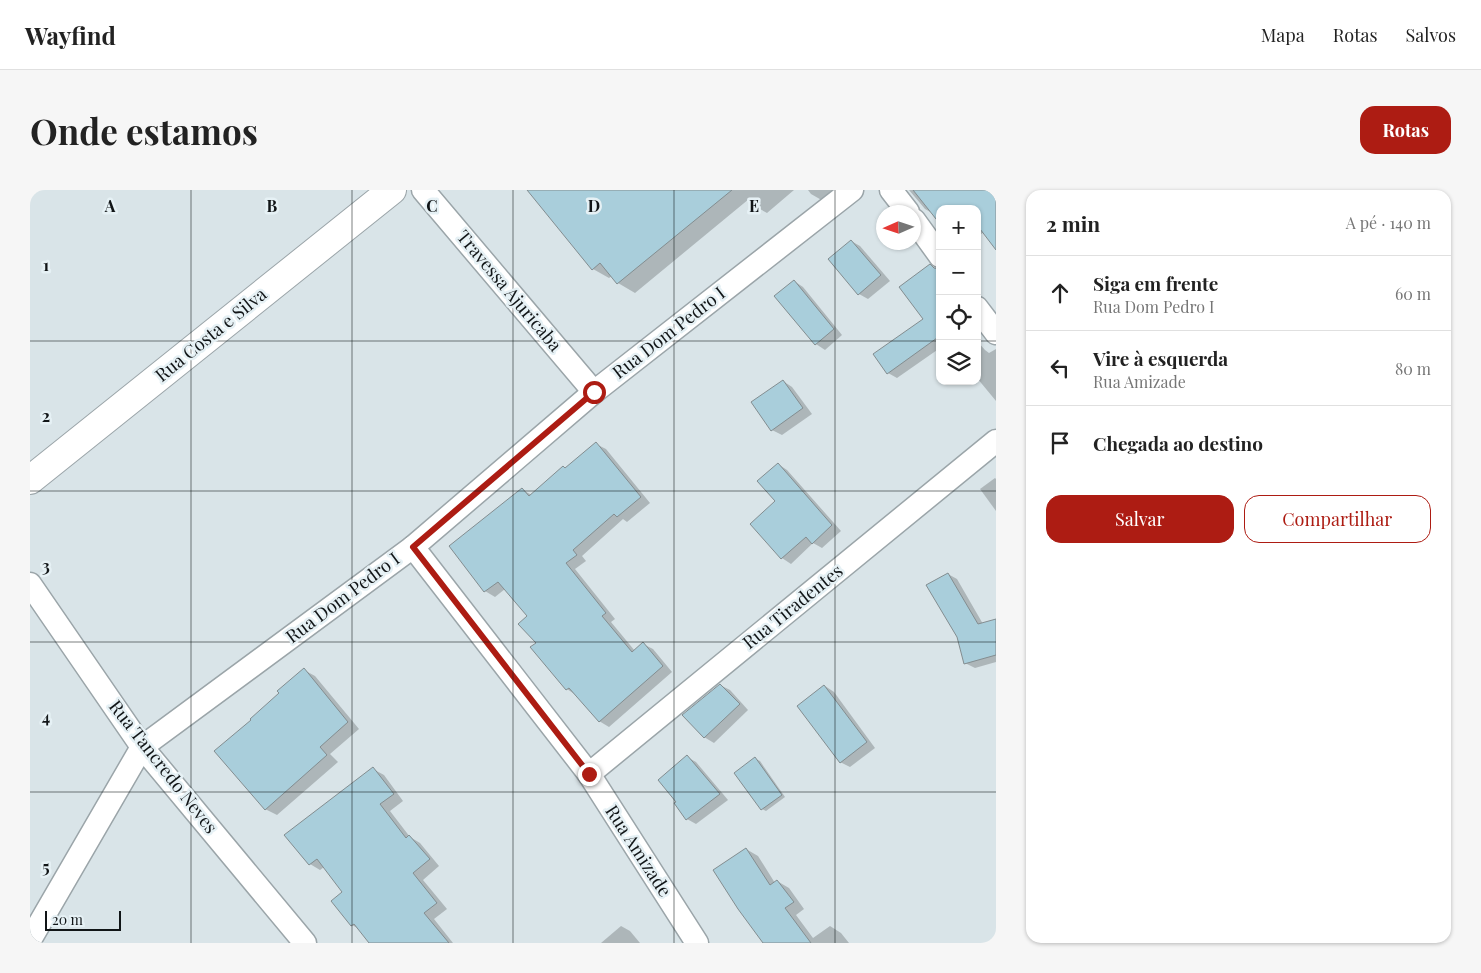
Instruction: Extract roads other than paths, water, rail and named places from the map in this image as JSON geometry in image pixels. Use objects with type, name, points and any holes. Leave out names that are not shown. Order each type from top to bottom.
[{"type":"street","name":"Rua Costa e Silva","points":[[30,480],[392,190]]},
{"type":"street","name":"Travessa Ajuricaba","points":[[423,190],[594,392]]},
{"type":"street","name":"Rua Dom Pedro I","points":[[30,940],[142,747],[413,547],[594,392],[852,190]]},
{"type":"street","points":[[891,190],[903,205]]},
{"type":"street","points":[[921,230],[936,250]]},
{"type":"street","points":[[981,313],[996,333]]},
{"type":"street","name":"Rua Tiradentes","points":[[589,774],[996,440]]},
{"type":"street","name":"Rua Amizade","points":[[413,547],[589,774],[697,943]]},
{"type":"street","name":"Rua Tancredo Neves","points":[[30,584],[142,747],[305,943]]}]
